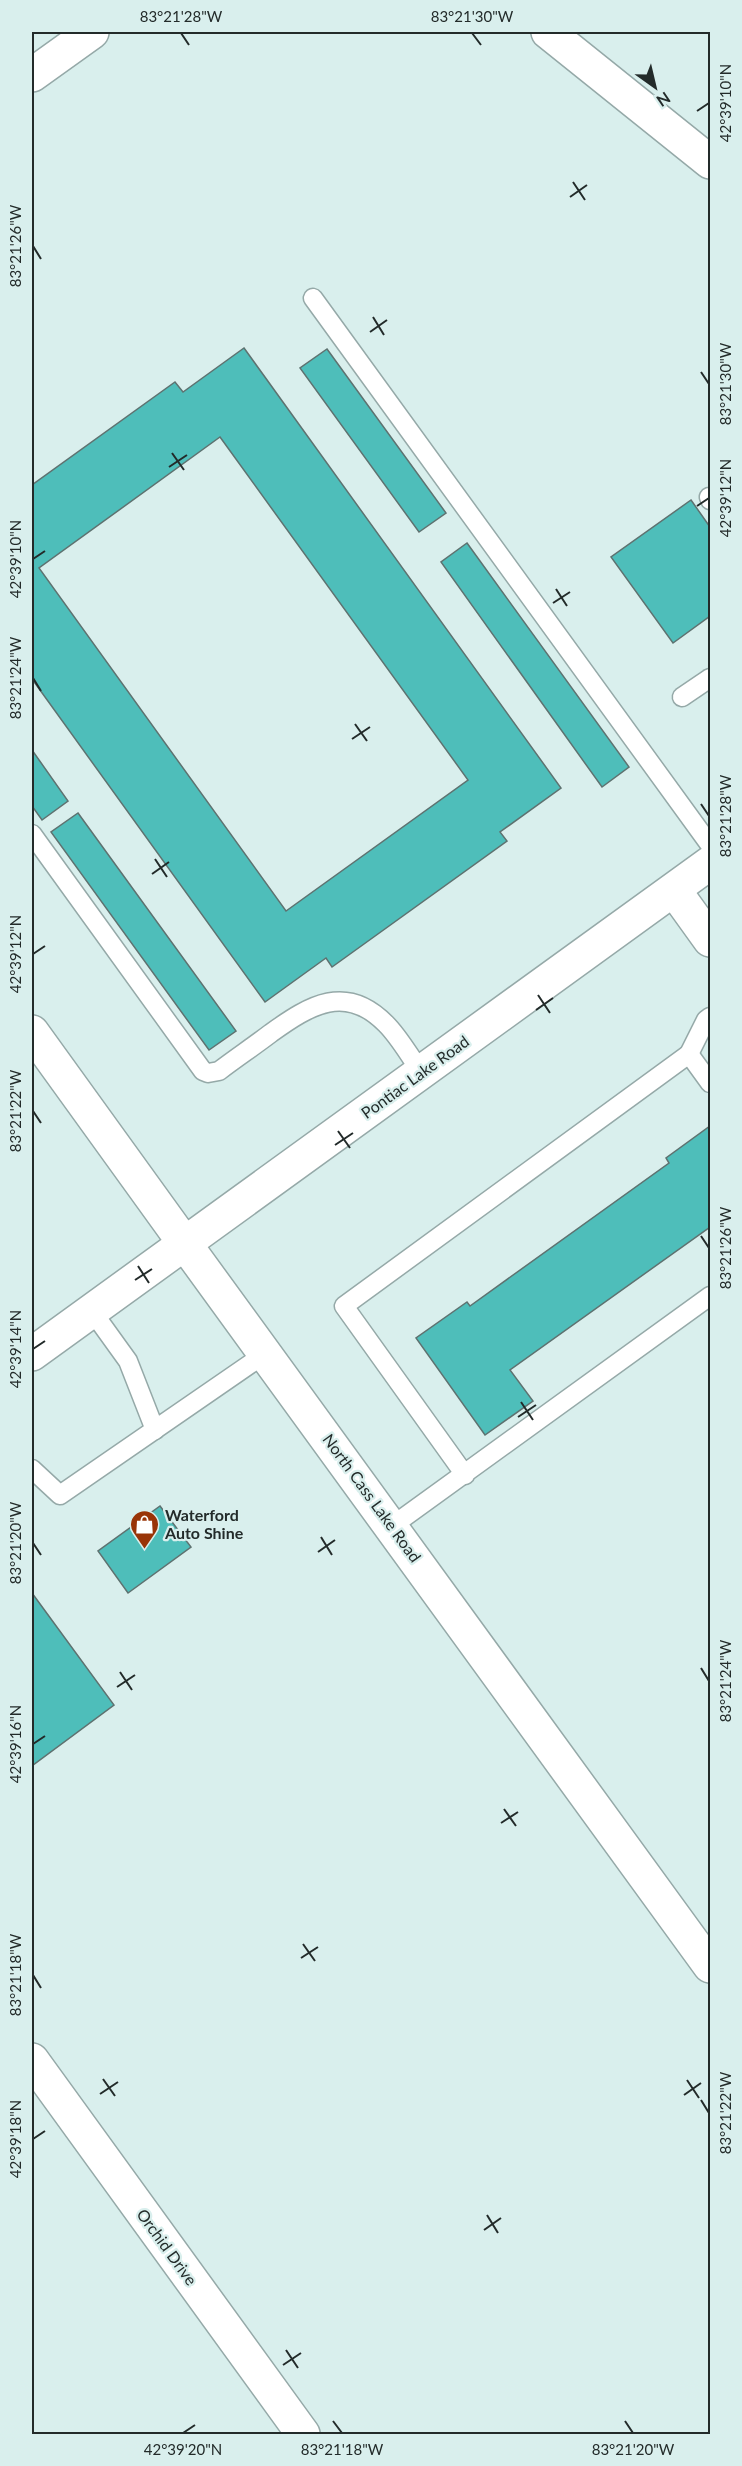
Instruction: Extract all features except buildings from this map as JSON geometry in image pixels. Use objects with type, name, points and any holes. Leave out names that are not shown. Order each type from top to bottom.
[{"type":"street","points":[[32,75],[92,32]]},
{"type":"street","points":[[548,32],[711,162]]},
{"type":"street","name":"Pontiac Lake Road","points":[[32,1354],[711,863]]},
{"type":"street","points":[[674,890],[711,940]]},
{"type":"street","name":"North Cass Lake Road","points":[[32,1032],[711,1966]]},
{"type":"street","name":"Orchid Drive","points":[[32,2060],[303,2434]]},
{"type":"lane","points":[[313,298],[711,845]]},
{"type":"lane","points":[[682,697],[711,678]]},
{"type":"lane","points":[[32,834],[202,1071],[208,1073],[219,1071],[306,1009],[329,1001],[339,1001],[358,1004],[387,1024],[422,1073]]},
{"type":"lane","points":[[465,1474],[344,1306],[689,1054],[706,1020],[711,1017]]},
{"type":"lane","points":[[689,1054],[711,1083]]},
{"type":"lane","points":[[392,1526],[711,1296]]},
{"type":"lane","points":[[92,1311],[128,1361],[155,1430]]},
{"type":"lane","points":[[32,1469],[60,1495],[266,1353]]},
{"type":"place","name":"Waterford Auto Shine","points":[[144,1550]]}]
